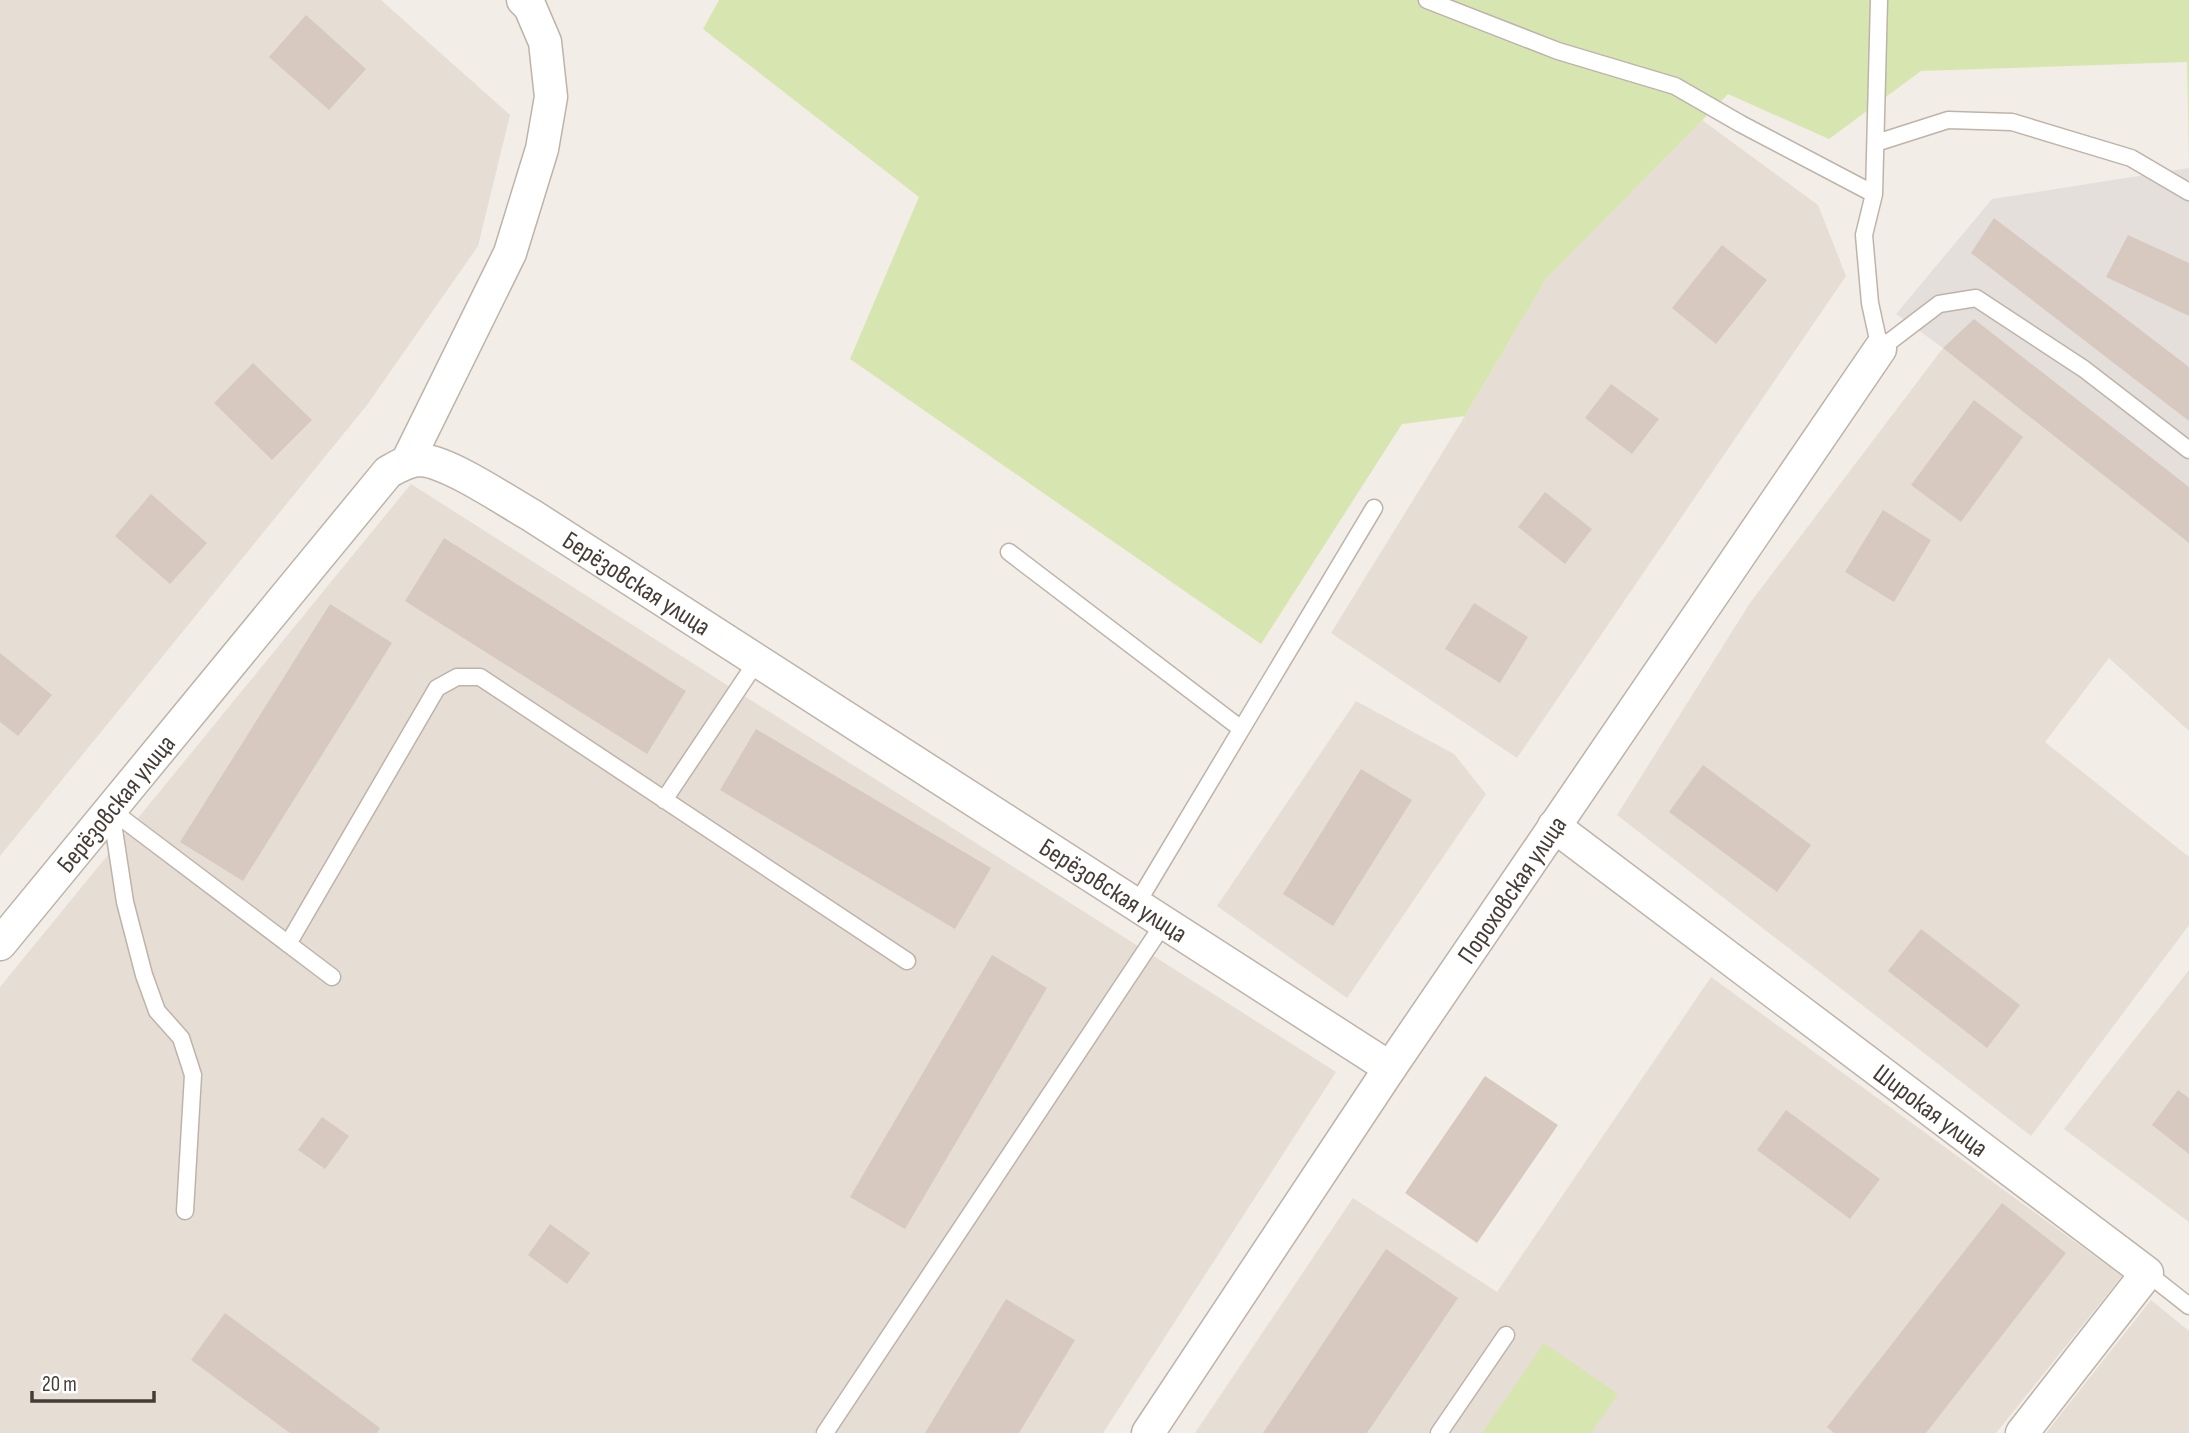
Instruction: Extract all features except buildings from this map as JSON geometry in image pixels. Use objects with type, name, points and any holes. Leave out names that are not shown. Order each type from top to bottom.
[{"type":"street","points":[[407,462],[510,253],[542,149],[551,97],[545,42],[530,6],[523,0]]},
{"type":"street","name":"Пороховская улица","points":[[1148,1433],[1390,1068],[1880,349]]},
{"type":"street","name":"Берёзовская улица","points":[[0,944],[388,472],[407,462],[421,460],[449,469],[531,515],[1390,1068]]},
{"type":"street","name":"Широкая улица","points":[[1554,826],[2147,1273]]},
{"type":"street","points":[[2022,1433],[2147,1273]]},
{"type":"lane","points":[[1426,0],[1558,51],[1675,86],[1874,194]]},
{"type":"lane","points":[[1879,0],[1874,194],[1864,235],[1870,303],[1880,349],[1939,304],[1976,298],[2084,369],[2189,450]]},
{"type":"lane","points":[[1876,143],[1948,120],[2012,122],[2131,158],[2189,192]]},
{"type":"lane","points":[[1136,905],[1374,508]]},
{"type":"lane","points":[[1009,552],[1240,728]]},
{"type":"lane","points":[[664,800],[757,661]]},
{"type":"lane","points":[[288,944],[436,688],[457,677],[480,677],[907,961]]},
{"type":"lane","points":[[111,810],[332,977]]},
{"type":"lane","points":[[111,810],[125,902],[144,975],[157,1011],[181,1038],[193,1075],[185,1211]]},
{"type":"lane","points":[[825,1433],[1164,923]]},
{"type":"lane","points":[[2147,1273],[2189,1306]]},
{"type":"lane","points":[[1439,1433],[1506,1335]]},
{"type":"shaded area","points":[[0,0],[381,0],[510,115],[478,246],[367,405],[0,856]]},
{"type":"shaded area","points":[[1702,120],[1818,205],[1846,276],[1517,758],[1331,633],[1546,279]]},
{"type":"shaded area","points":[[2189,168],[2189,543],[1943,348],[1896,314],[1992,199]]},
{"type":"shaded area","points":[[1943,348],[2189,543],[2189,731],[2109,658],[2045,742],[2189,857],[2189,925],[2031,1136],[1617,815],[1750,603]]},
{"type":"shaded area","points":[[411,484],[1336,1072],[1103,1433],[0,1433],[0,987]]},
{"type":"shaded area","points":[[1356,701],[1454,754],[1486,794],[1347,998],[1217,906]]},
{"type":"shaded area","points":[[2189,970],[2189,1222],[2064,1129]]},
{"type":"shaded area","points":[[1711,977],[2122,1276],[1996,1433],[1195,1433],[1353,1198],[1497,1292]]},
{"type":"shaded area","points":[[2151,1300],[2189,1331],[2189,1433],[2046,1433]]},
{"type":"green space","points":[[719,0],[2189,0],[2189,165],[2187,62],[1921,71],[1829,139],[1728,94],[1546,279],[1465,416],[1402,424],[1261,644],[850,359],[919,197],[703,29]]},
{"type":"green space","points":[[1544,1343],[1618,1394],[1591,1433],[1482,1433]]}]
